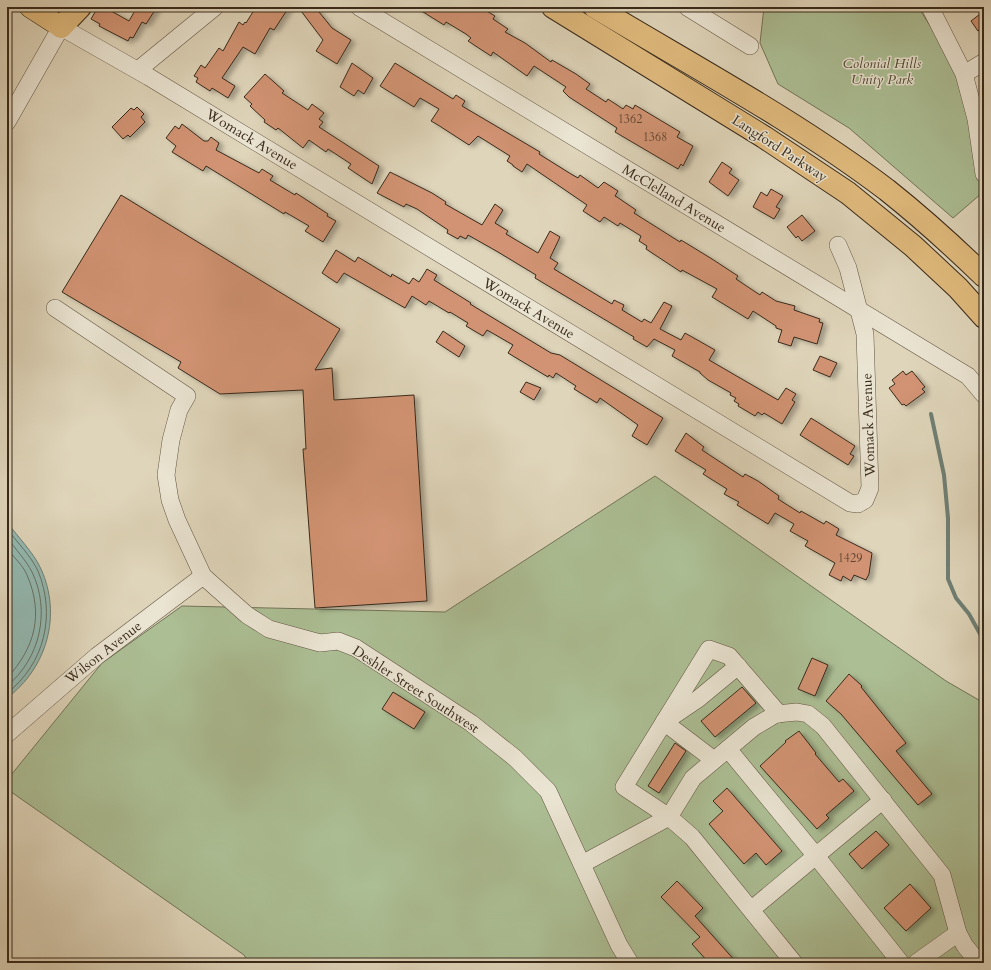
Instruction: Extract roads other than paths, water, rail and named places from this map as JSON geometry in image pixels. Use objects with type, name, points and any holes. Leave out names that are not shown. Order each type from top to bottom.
[{"type":"highway","points":[[61,27],[72,7]]},
{"type":"highway","points":[[61,27],[80,7]]},
{"type":"highway","name":"Langford Parkway","points":[[553,7],[764,137],[848,193],[913,246],[958,288],[984,317]]},
{"type":"highway","name":"Langford Parkway","points":[[595,7],[816,140],[886,190],[912,211],[956,249],[984,276]]},
{"type":"main road","name":"Womack Avenue","points":[[30,7],[61,27]]},
{"type":"street","points":[[138,70],[215,7]]},
{"type":"street","name":"McClelland Avenue","points":[[359,7],[968,376],[984,395]]},
{"type":"street","points":[[687,7],[750,46]]},
{"type":"street","points":[[930,7],[964,74],[976,119],[984,174]]},
{"type":"street","name":"Womack Avenue","points":[[61,27],[138,70],[850,503],[858,504],[864,500],[870,488],[865,334],[860,310]]},
{"type":"street","points":[[7,122],[61,27]]},
{"type":"street","points":[[964,74],[984,62]]},
{"type":"street","points":[[838,244],[848,268],[860,310]]},
{"type":"street","name":"Deshler Street Southwest","points":[[55,308],[187,396],[179,410],[171,440],[166,475],[170,500],[177,520],[203,576],[246,615],[269,629],[320,643],[338,641],[356,648],[471,723],[515,758],[548,791],[619,945],[630,963]]},
{"type":"street","name":"Wilson Avenue","points":[[7,734],[97,656],[203,576]]},
{"type":"street","points":[[779,714],[729,656],[709,649],[624,787],[669,817],[692,837],[794,963]]},
{"type":"street","points":[[664,722],[698,699],[738,666]]},
{"type":"street","points":[[582,864],[669,817],[693,778],[754,727],[779,714],[797,712],[814,718],[823,726],[942,875],[958,934],[965,946],[979,963]]},
{"type":"street","points":[[664,722],[714,760]]},
{"type":"street","points":[[728,749],[901,963]]},
{"type":"street","points":[[752,910],[883,800]]},
{"type":"street","points":[[916,963],[958,934]]},
{"type":"water","points":[[7,522],[30,551],[41,569],[47,587],[50,604],[50,622],[47,640],[41,656],[32,672],[21,686],[7,698]]},
{"type":"waterway","points":[[931,414],[944,475],[948,518],[948,579],[956,598],[969,614],[984,641]]},
{"type":"park label","name":"Colonial Hills Unity Park","points":[[882,72]]}]
